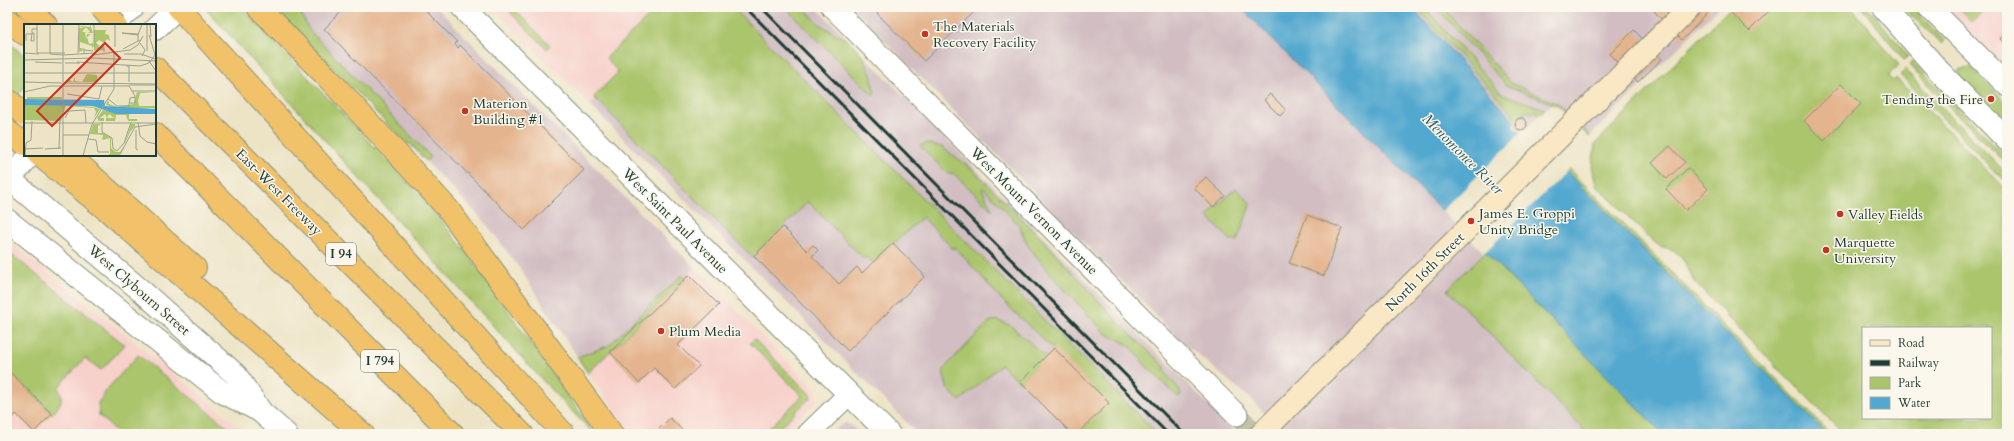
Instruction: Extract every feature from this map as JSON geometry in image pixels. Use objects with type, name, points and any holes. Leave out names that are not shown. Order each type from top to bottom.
[{"type":"highway","points":[[28,7],[45,24]]},
{"type":"highway","points":[[93,7],[113,24]]},
{"type":"highway","points":[[101,7],[113,24]]},
{"type":"highway","points":[[178,7],[564,434]]},
{"type":"highway","points":[[258,7],[329,79],[448,209],[481,252],[612,434]]},
{"type":"highway","points":[[7,20],[24,33]]},
{"type":"highway","name":"East-West Freeway","points":[[158,70],[522,434]]},
{"type":"highway","points":[[7,99],[24,114]]},
{"type":"highway","points":[[7,131],[24,143]]},
{"type":"highway","name":"I 794","points":[[156,135],[453,434]]},
{"type":"highway","points":[[156,145],[219,198]]},
{"type":"highway","points":[[43,156],[69,163],[169,244],[367,434]]},
{"type":"highway","points":[[69,163],[363,434]]},
{"type":"main road","name":"North 16th Street","points":[[1261,434],[1690,7]]},
{"type":"street","points":[[115,24],[133,7]]},
{"type":"street","points":[[156,28],[178,7]]},
{"type":"street","name":"West Saint Paul Avenue","points":[[462,7],[889,434]]},
{"type":"street","name":"West Mount Vernon Avenue","points":[[832,7],[1237,415]]},
{"type":"street","points":[[1883,7],[1939,71],[2007,140]]},
{"type":"street","points":[[1929,7],[2007,85]]},
{"type":"street","points":[[7,134],[24,116]]},
{"type":"street","points":[[8,180],[29,156]]},
{"type":"street","name":"West Clybourn Street","points":[[8,180],[144,293],[236,376],[261,412],[286,434]]},
{"type":"street","name":"West Clybourn Street","points":[[7,220],[222,392],[261,412]]},
{"type":"street","points":[[808,434],[849,394]]},
{"type":"shaded area","points":[[274,7],[436,7],[695,268],[588,373],[520,269],[485,222]]},
{"type":"shaded area","points":[[492,7],[692,7],[590,105]]},
{"type":"shaded area","points":[[692,7],[816,7],[1237,434],[918,434],[590,105]]},
{"type":"shaded area","points":[[851,7],[1240,7],[1440,209],[1444,211],[1663,434],[1283,434],[1252,400],[1180,340]]},
{"type":"shaded area","points":[[1412,7],[1719,7],[1589,137],[1558,106],[1551,104],[1523,131]]},
{"type":"shaded area","points":[[1946,7],[2007,7],[2007,69],[1963,24]]},
{"type":"shaded area","points":[[7,240],[115,326],[248,434],[7,434]]},
{"type":"shaded area","points":[[695,268],[816,390],[817,401],[784,434],[631,434],[588,373]]},
{"type":"shaded area","points":[[846,423],[860,434],[831,434],[839,426]]},
{"type":"green space","points":[[204,7],[241,7],[422,197],[467,253],[593,431],[592,432],[554,393]]},
{"type":"green space","points":[[274,7],[298,7],[309,30],[431,157],[426,161],[410,143],[408,145]]},
{"type":"green space","points":[[505,7],[512,7],[550,45],[547,49]]},
{"type":"green space","points":[[658,7],[732,7],[1158,434],[1136,434],[1133,431],[1129,434],[1077,434],[1108,402],[1004,302],[956,248],[953,249],[923,217],[872,263],[866,257],[864,259],[808,202],[753,258],[594,97],[618,72],[606,58]]},
{"type":"green space","points":[[785,7],[803,7],[819,24],[850,42],[860,52],[871,73],[875,95],[873,95]]},
{"type":"green space","points":[[1416,7],[1424,7],[1502,94],[1545,109],[1539,115],[1535,110],[1531,114],[1527,111],[1518,120]]},
{"type":"green space","points":[[1436,7],[1442,7],[1511,83],[1558,104],[1590,135],[1589,137],[1558,106],[1506,85]]},
{"type":"green space","name":"Valley Fields","points":[[1731,7],[1851,7],[1899,65],[1888,76],[1893,81],[1896,78],[2007,190],[2007,434],[1844,434],[1780,370],[1776,368],[1774,364],[1694,282],[1686,264],[1680,256],[1673,250],[1655,243],[1596,185],[1592,166],[1595,144]]},
{"type":"green space","points":[[1861,7],[1868,7],[1908,56],[1904,60]]},
{"type":"green space","points":[[1902,7],[1912,7],[1945,41],[1942,44]]},
{"type":"green space","points":[[1957,7],[1987,7],[1972,22]]},
{"type":"green space","points":[[7,41],[24,55],[24,89],[7,105]]},
{"type":"green space","points":[[1913,62],[2007,158],[2007,165],[1909,65]]},
{"type":"green space","points":[[1970,66],[2007,103],[2007,126],[1957,75],[1959,70]]},
{"type":"green space","points":[[1905,70],[2007,174],[2007,183],[1900,75]]},
{"type":"green space","points":[[926,143],[942,147],[972,169],[1044,241],[1117,321],[1164,366],[1166,370],[1164,371],[1179,389],[1181,395],[1178,397],[1146,366],[1132,348],[1105,333],[1054,278],[1028,246],[1019,225],[984,188],[982,189],[993,211],[953,173],[948,174],[920,146]]},
{"type":"green space","points":[[1569,169],[1831,434],[1827,434],[1567,172]]},
{"type":"green space","points":[[1236,188],[1251,203],[1237,241],[1231,241],[1207,216]]},
{"type":"green space","points":[[7,251],[125,345],[101,370],[85,358],[58,388],[61,395],[61,402],[52,414],[9,371],[7,373]]},
{"type":"green space","points":[[1485,252],[1663,434],[1588,434],[1447,290]]},
{"type":"green space","points":[[681,276],[686,278],[588,373],[577,357],[608,346]]},
{"type":"green space","points":[[996,320],[1010,325],[1046,357],[1020,382],[1001,365],[960,401],[948,390],[943,372],[948,364],[989,322]]},
{"type":"green space","points":[[754,339],[809,393],[811,397],[773,434],[763,434],[802,396],[750,343]]},
{"type":"green space","points":[[138,355],[236,434],[118,434],[99,415],[98,403],[109,387]]},
{"type":"water","name":"Menomonee River","points":[[1240,7],[1412,7],[1523,131],[1567,172],[1827,434],[1663,434],[1445,211],[1440,209]]},
{"type":"pier","points":[[1517,121],[1568,170],[1484,253],[1444,213],[1441,212],[1522,132],[1514,128],[1514,124]]},
{"type":"building","name":"Materion Building #1","points":[[346,7],[422,7],[457,42],[455,44],[458,48],[460,45],[584,170],[524,230],[324,29]]},
{"type":"building","name":"The Materials Recovery Facility","points":[[871,7],[979,7],[924,61]]},
{"type":"building","points":[[1658,7],[1706,7],[1710,11],[1682,40],[1654,11]]},
{"type":"building","points":[[1731,7],[1766,7],[1769,11],[1749,31],[1728,10]]},
{"type":"building","points":[[1634,30],[1662,59],[1638,82],[1610,54]]},
{"type":"building","points":[[2007,32],[2007,46],[2000,39]]},
{"type":"building","points":[[1841,84],[1861,104],[1824,141],[1804,121]]},
{"type":"building","points":[[1270,94],[1286,110],[1280,116],[1264,100]]},
{"type":"building","points":[[1519,118],[1523,118],[1527,124],[1523,130],[1519,130],[1515,126],[1515,122]]},
{"type":"building","points":[[1670,146],[1685,162],[1667,179],[1652,163]]},
{"type":"building","points":[[1688,168],[1708,189],[1686,210],[1666,189]]},
{"type":"building","points":[[1206,177],[1225,196],[1213,207],[1194,188]]},
{"type":"building","points":[[1307,215],[1342,228],[1324,276],[1289,263]]},
{"type":"building","points":[[783,227],[807,251],[813,245],[818,250],[812,256],[839,284],[857,267],[862,273],[893,243],[925,276],[848,351],[754,256]]},
{"type":"building","points":[[689,275],[719,305],[678,345],[699,366],[675,389],[654,368],[639,383],[610,352]]},
{"type":"building","points":[[1054,348],[1109,403],[1077,434],[1072,434],[1020,382]]},
{"type":"building","points":[[9,371],[52,414],[34,432],[16,414],[7,423],[7,373]]},
{"type":"building","points":[[670,418],[686,434],[654,434]]},
{"type":"tunnel","points":[[1237,415],[1255,434]]},
{"type":"railway","points":[[745,7],[1168,434]]},
{"type":"railway","points":[[761,7],[1184,434]]},
{"type":"place","name":"The Materials Recovery Facility","points":[[925,34]]},
{"type":"place","name":"Tending the Fire","points":[[1991,99]]},
{"type":"place","name":"Materion Building #1","points":[[465,111]]},
{"type":"place","name":"Valley Fields","points":[[1840,214]]},
{"type":"place","name":"James E. Groppi Unity Bridge","points":[[1471,221]]},
{"type":"place","name":"Marquette University","points":[[1826,250]]},
{"type":"place","name":"Plum Media","points":[[661,331]]}]
